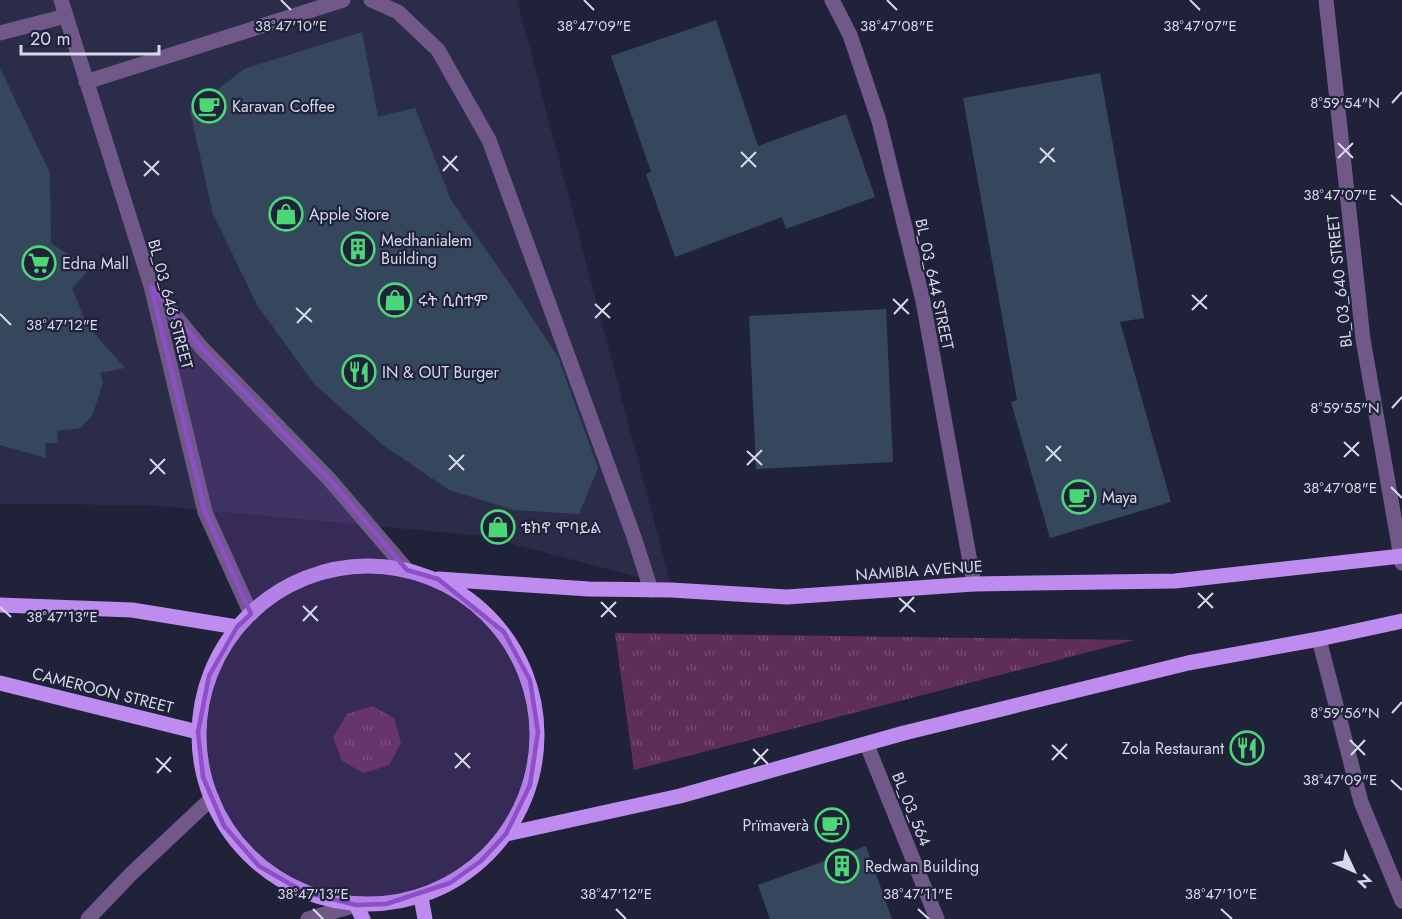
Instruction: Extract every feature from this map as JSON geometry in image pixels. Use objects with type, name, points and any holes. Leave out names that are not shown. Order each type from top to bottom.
[{"type":"main road","name":"NAMIBIA AVENUE","points":[[438,579],[589,590],[651,590],[787,597],[974,584],[1175,581],[1402,559]]},
{"type":"main road","points":[[360,565],[407,570],[438,579],[504,632],[530,680],[538,732],[530,785],[506,834],[481,861],[450,883],[421,897],[386,903],[356,904],[304,892],[259,866],[224,826],[203,777],[198,732],[209,676],[237,627],[272,595],[314,574],[360,565]]},
{"type":"main road","points":[[0,605],[132,610],[237,627]]},
{"type":"main road","points":[[506,834],[680,796],[904,733],[1188,663],[1402,621]]},
{"type":"main road","name":"CAMEROON STREET","points":[[0,683],[198,732]]},
{"type":"main road","points":[[421,897],[425,919]]},
{"type":"main road","points":[[356,904],[363,919]]},
{"type":"street","name":"BL_03_646 STREET","points":[[62,0],[151,286],[205,512],[251,614]]},
{"type":"street","points":[[86,82],[343,0]]},
{"type":"street","points":[[371,0],[398,12],[438,50],[489,140],[634,537],[651,590]]},
{"type":"street","name":"BL_03_644 STREET","points":[[832,0],[850,35],[879,122],[921,290],[974,584]]},
{"type":"street","name":"BL_03_640 STREET","points":[[1326,0],[1363,339],[1402,559]]},
{"type":"street","points":[[0,33],[66,16]]},
{"type":"street","points":[[151,286],[201,347],[330,480],[407,570]]},
{"type":"street","points":[[1319,639],[1361,802],[1402,902]]},
{"type":"street","name":"BL_03_564","points":[[867,745],[937,919]]},
{"type":"street","points":[[88,919],[131,874],[212,798]]},
{"type":"street","points":[[308,919],[356,904]]},
{"type":"highlighted area","points":[[151,286],[201,347],[330,480],[407,570],[438,579],[504,632],[530,680],[538,732],[530,785],[506,834],[481,861],[450,883],[386,904],[356,905],[304,892],[259,866],[224,826],[203,777],[198,732],[209,676],[237,627],[251,614],[205,512]]},
{"type":"shaded area","points":[[0,0],[517,0],[671,586],[483,536],[147,505],[0,504]]},
{"type":"green space","points":[[615,633],[1135,640],[634,770]]},
{"type":"green space","points":[[372,706],[394,718],[401,743],[389,765],[364,773],[342,761],[333,737],[347,714]]},
{"type":"building","points":[[716,20],[758,146],[846,114],[875,197],[786,229],[782,217],[675,257],[646,174],[651,172],[611,56]]},
{"type":"building","name":"Medhanialem Building","points":[[362,32],[378,117],[415,108],[451,200],[558,357],[598,468],[579,514],[514,510],[449,490],[383,445],[314,384],[257,305],[213,214],[190,111],[244,69]]},
{"type":"building","name":"Edna Mall","points":[[0,68],[50,173],[51,243],[90,269],[72,288],[87,325],[125,368],[100,373],[103,382],[93,414],[81,428],[57,431],[58,443],[45,443],[46,458],[0,445]]},
{"type":"building","points":[[1100,73],[1144,318],[1120,322],[1171,502],[1050,538],[1011,402],[1017,400],[963,98]]},
{"type":"building","points":[[886,309],[893,462],[756,469],[749,316]]},
{"type":"building","name":"Redwan Building","points":[[866,846],[892,919],[770,919],[758,885]]},
{"type":"place","name":"Karavan Coffee","points":[[209,106]]},
{"type":"place","name":"Apple Store","points":[[286,214]]},
{"type":"place","name":"Medhanialem Building","points":[[358,249]]},
{"type":"place","name":"Edna Mall","points":[[39,263]]},
{"type":"place","name":"ሩት ሲስተም","points":[[395,300]]},
{"type":"place","name":"IN & OUT Burger","points":[[359,372]]},
{"type":"place","name":"Maya","points":[[1079,497]]},
{"type":"place","name":"ቴክኖ ሞባይል","points":[[498,527]]},
{"type":"place","name":"Zola Restaurant","points":[[1247,748]]},
{"type":"place","name":"Prïmaverà","points":[[832,825]]},
{"type":"place","name":"Redwan Building","points":[[842,866]]}]
